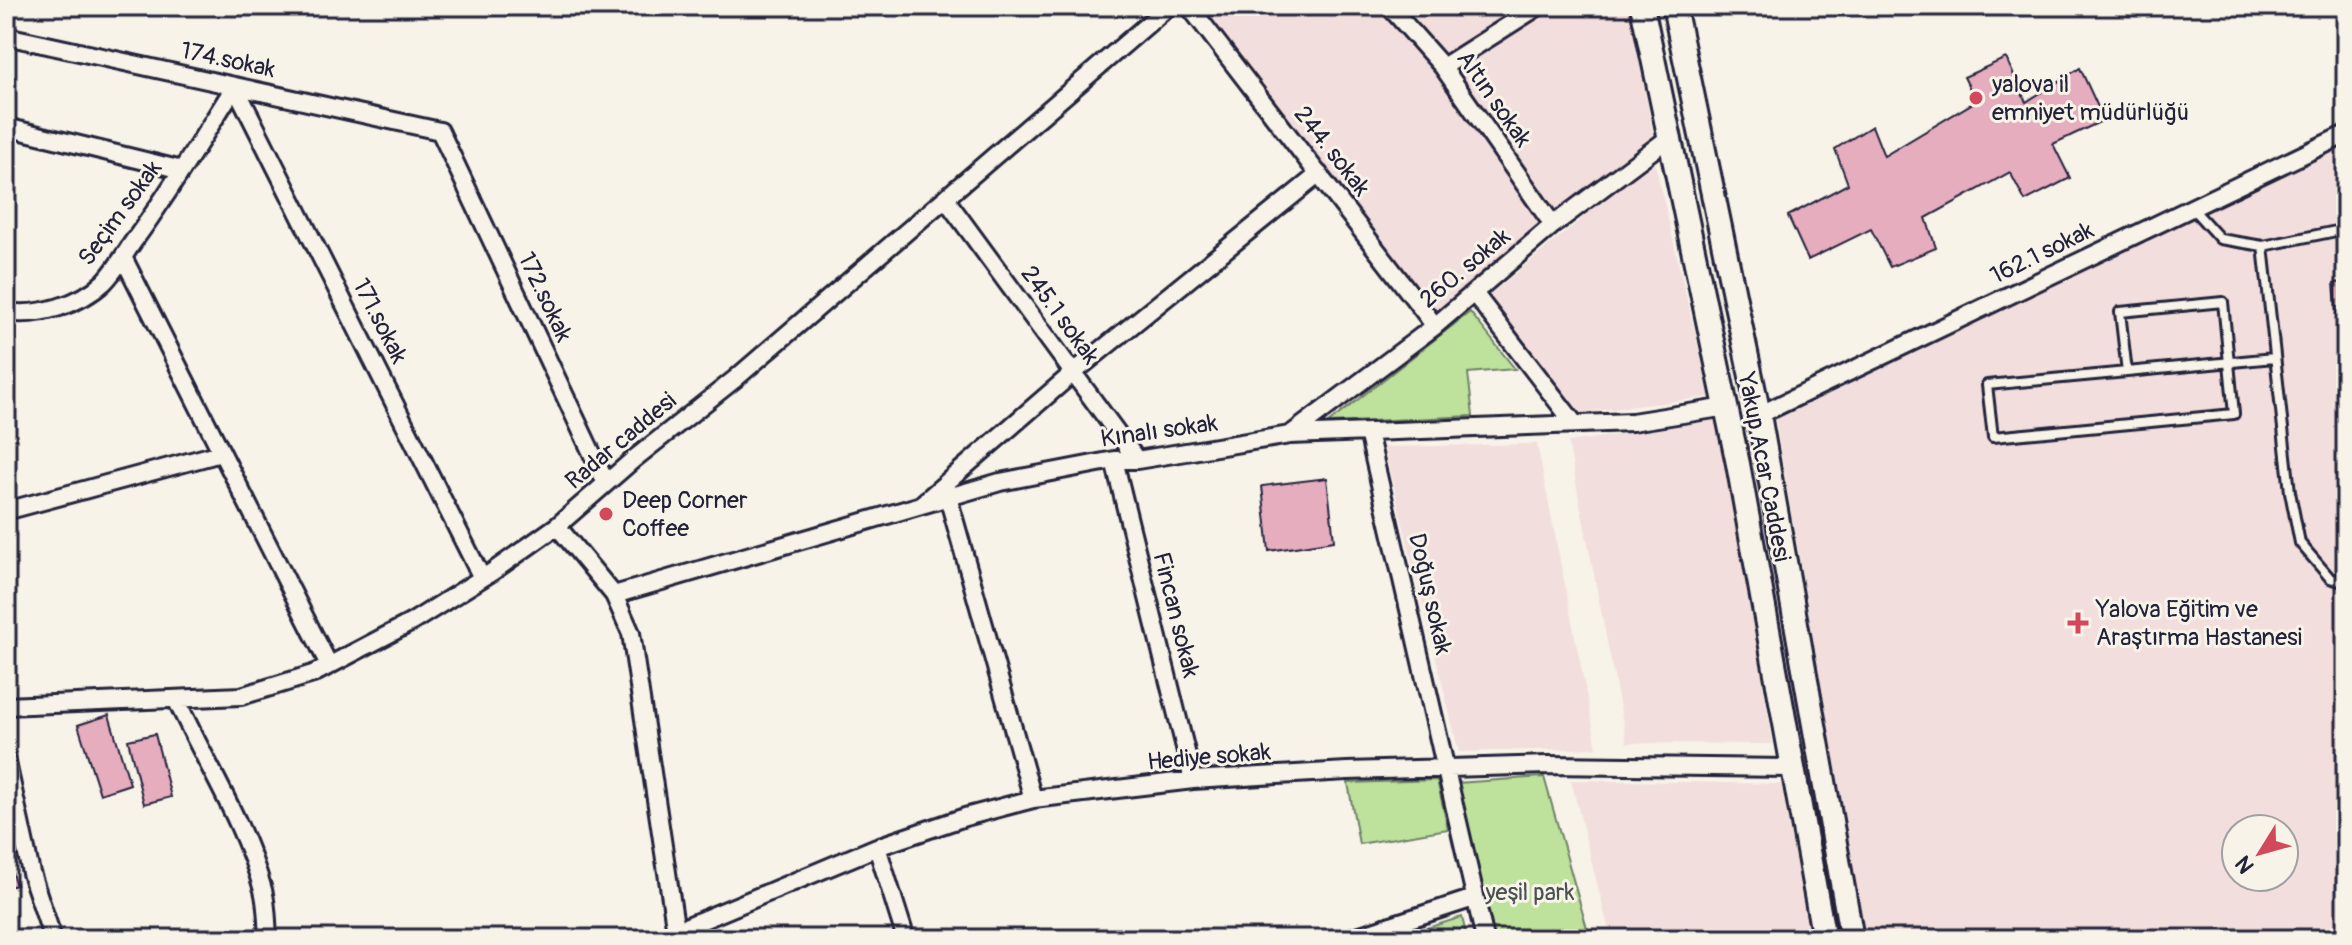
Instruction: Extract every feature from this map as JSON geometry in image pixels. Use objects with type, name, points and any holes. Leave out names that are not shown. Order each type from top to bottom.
[{"type":"street","name":"Radar caddesi","points":[[6,706],[241,696],[313,674],[412,622],[557,526],[735,379],[1169,6]]},
{"type":"street","name":"244. sokak","points":[[1189,6],[1435,326]]},
{"type":"street","name":"Altın sokak","points":[[1389,6],[1443,67],[1553,225]]},
{"type":"street","points":[[1443,67],[1539,6]]},
{"type":"street","name":"Yakup Acar Caddesi","points":[[1642,6],[1727,407],[1824,939]]},
{"type":"street","name":"Yakup Acar Caddesi","points":[[1674,6],[1759,415],[1852,939]]},
{"type":"street","name":"174.sokak","points":[[6,36],[440,131]]},
{"type":"street","name":"Seçim sokak","points":[[6,312],[55,308],[81,299],[104,281],[182,170],[235,86]]},
{"type":"street","name":"171.sokak","points":[[235,86],[482,578]]},
{"type":"street","points":[[6,127],[182,170]]},
{"type":"street","name":"172.sokak","points":[[440,131],[606,483]]},
{"type":"street","name":"162.1 sokak","points":[[1759,415],[2346,134]]},
{"type":"street","name":"260. sokak","points":[[1290,435],[1435,326],[1553,225],[1670,137]]},
{"type":"street","points":[[920,505],[1073,373],[1319,174]]},
{"type":"street","name":"245.1 sokak","points":[[945,198],[1137,460]]},
{"type":"street","points":[[123,257],[329,665]]},
{"type":"street","points":[[1474,293],[1574,423]]},
{"type":"street","name":"Kınalı sokak","points":[[614,595],[1000,482],[1114,460],[1137,460],[1290,435],[1632,422],[1727,407]]},
{"type":"street","name":"Doğuş sokak","points":[[1368,432],[1485,939]]},
{"type":"street","points":[[6,511],[221,453]]},
{"type":"street","name":"Fincan sokak","points":[[1114,460],[1193,780]]},
{"type":"street","points":[[948,497],[1033,799]]},
{"type":"street","points":[[557,526],[614,595],[631,633],[676,935]]},
{"type":"street","points":[[176,699],[239,823],[264,893],[268,939]]},
{"type":"street","points":[[6,758],[31,873],[53,939]]},
{"type":"street","name":"Hediye sokak","points":[[657,939],[676,935],[877,847],[965,817],[1033,799],[1193,780],[1445,767],[1792,768]]},
{"type":"street","points":[[877,847],[906,939]]},
{"type":"street","points":[[1348,939],[1474,898]]},
{"type":"lane","points":[[2191,208],[2220,239],[2263,246],[2346,229]]},
{"type":"lane","points":[[2263,246],[2290,492],[2300,543],[2330,578],[2346,583]]},
{"type":"lane","points":[[2127,372],[2120,312],[2223,302],[2229,361],[2234,414],[1993,437],[1987,385],[2127,372],[2229,361],[2274,358]]},
{"type":"shaded area","points":[[1200,6],[1383,6],[1442,78],[1542,223],[1437,311]]},
{"type":"shaded area","points":[[1400,6],[1526,6],[1445,57]]},
{"type":"shaded area","points":[[1558,6],[1629,6],[1653,135],[1555,214],[1455,69]]},
{"type":"shaded area","name":"Yalova Eğitim ve Araştırma Hastanesi","points":[[2346,146],[2346,939],[1865,939],[1775,417]]},
{"type":"shaded area","points":[[1654,159],[1710,397],[1579,413],[1488,296]]},
{"type":"shaded area","points":[[1718,420],[1773,744],[1627,743],[1568,442]]},
{"type":"shaded area","points":[[1537,444],[1597,748],[1459,752],[1384,447]]},
{"type":"shaded area","points":[[1571,780],[1781,784],[1810,939],[1611,939]]},
{"type":"green space","points":[[1470,312],[1515,369],[1468,373],[1473,416],[1328,423]]},
{"type":"green space","name":"yeşil park","points":[[1544,777],[1590,939],[1495,939],[1457,783]]},
{"type":"green space","name":"yeşil park","points":[[1437,780],[1448,829],[1359,844],[1348,783]]},
{"type":"green space","points":[[1462,917],[1467,939],[1392,939]]},
{"type":"building","points":[[2006,58],[2026,102],[2080,68],[2104,120],[2053,144],[2070,178],[2025,201],[2010,172],[1926,218],[1936,248],[1890,267],[1871,229],[1808,260],[1788,216],[1848,184],[1835,149],[1872,126],[1884,156],[1976,101],[1964,77]]},
{"type":"building","points":[[2346,282],[2346,409],[2334,283]]},
{"type":"building","points":[[1327,478],[1334,541],[1269,551],[1262,486]]},
{"type":"building","points":[[109,715],[130,784],[100,794],[78,725]]},
{"type":"building","points":[[155,734],[171,797],[144,804],[128,740]]},
{"type":"building","points":[[6,855],[16,885],[6,888]]},
{"type":"place","name":"yalova il emniyet müdürlüğü","points":[[1976,98]]},
{"type":"place","name":"Deep Corner Coffee","points":[[606,514]]},
{"type":"place","name":"Yalova Eğitim ve Araştırma Hastanesi","points":[[2078,623]]}]
